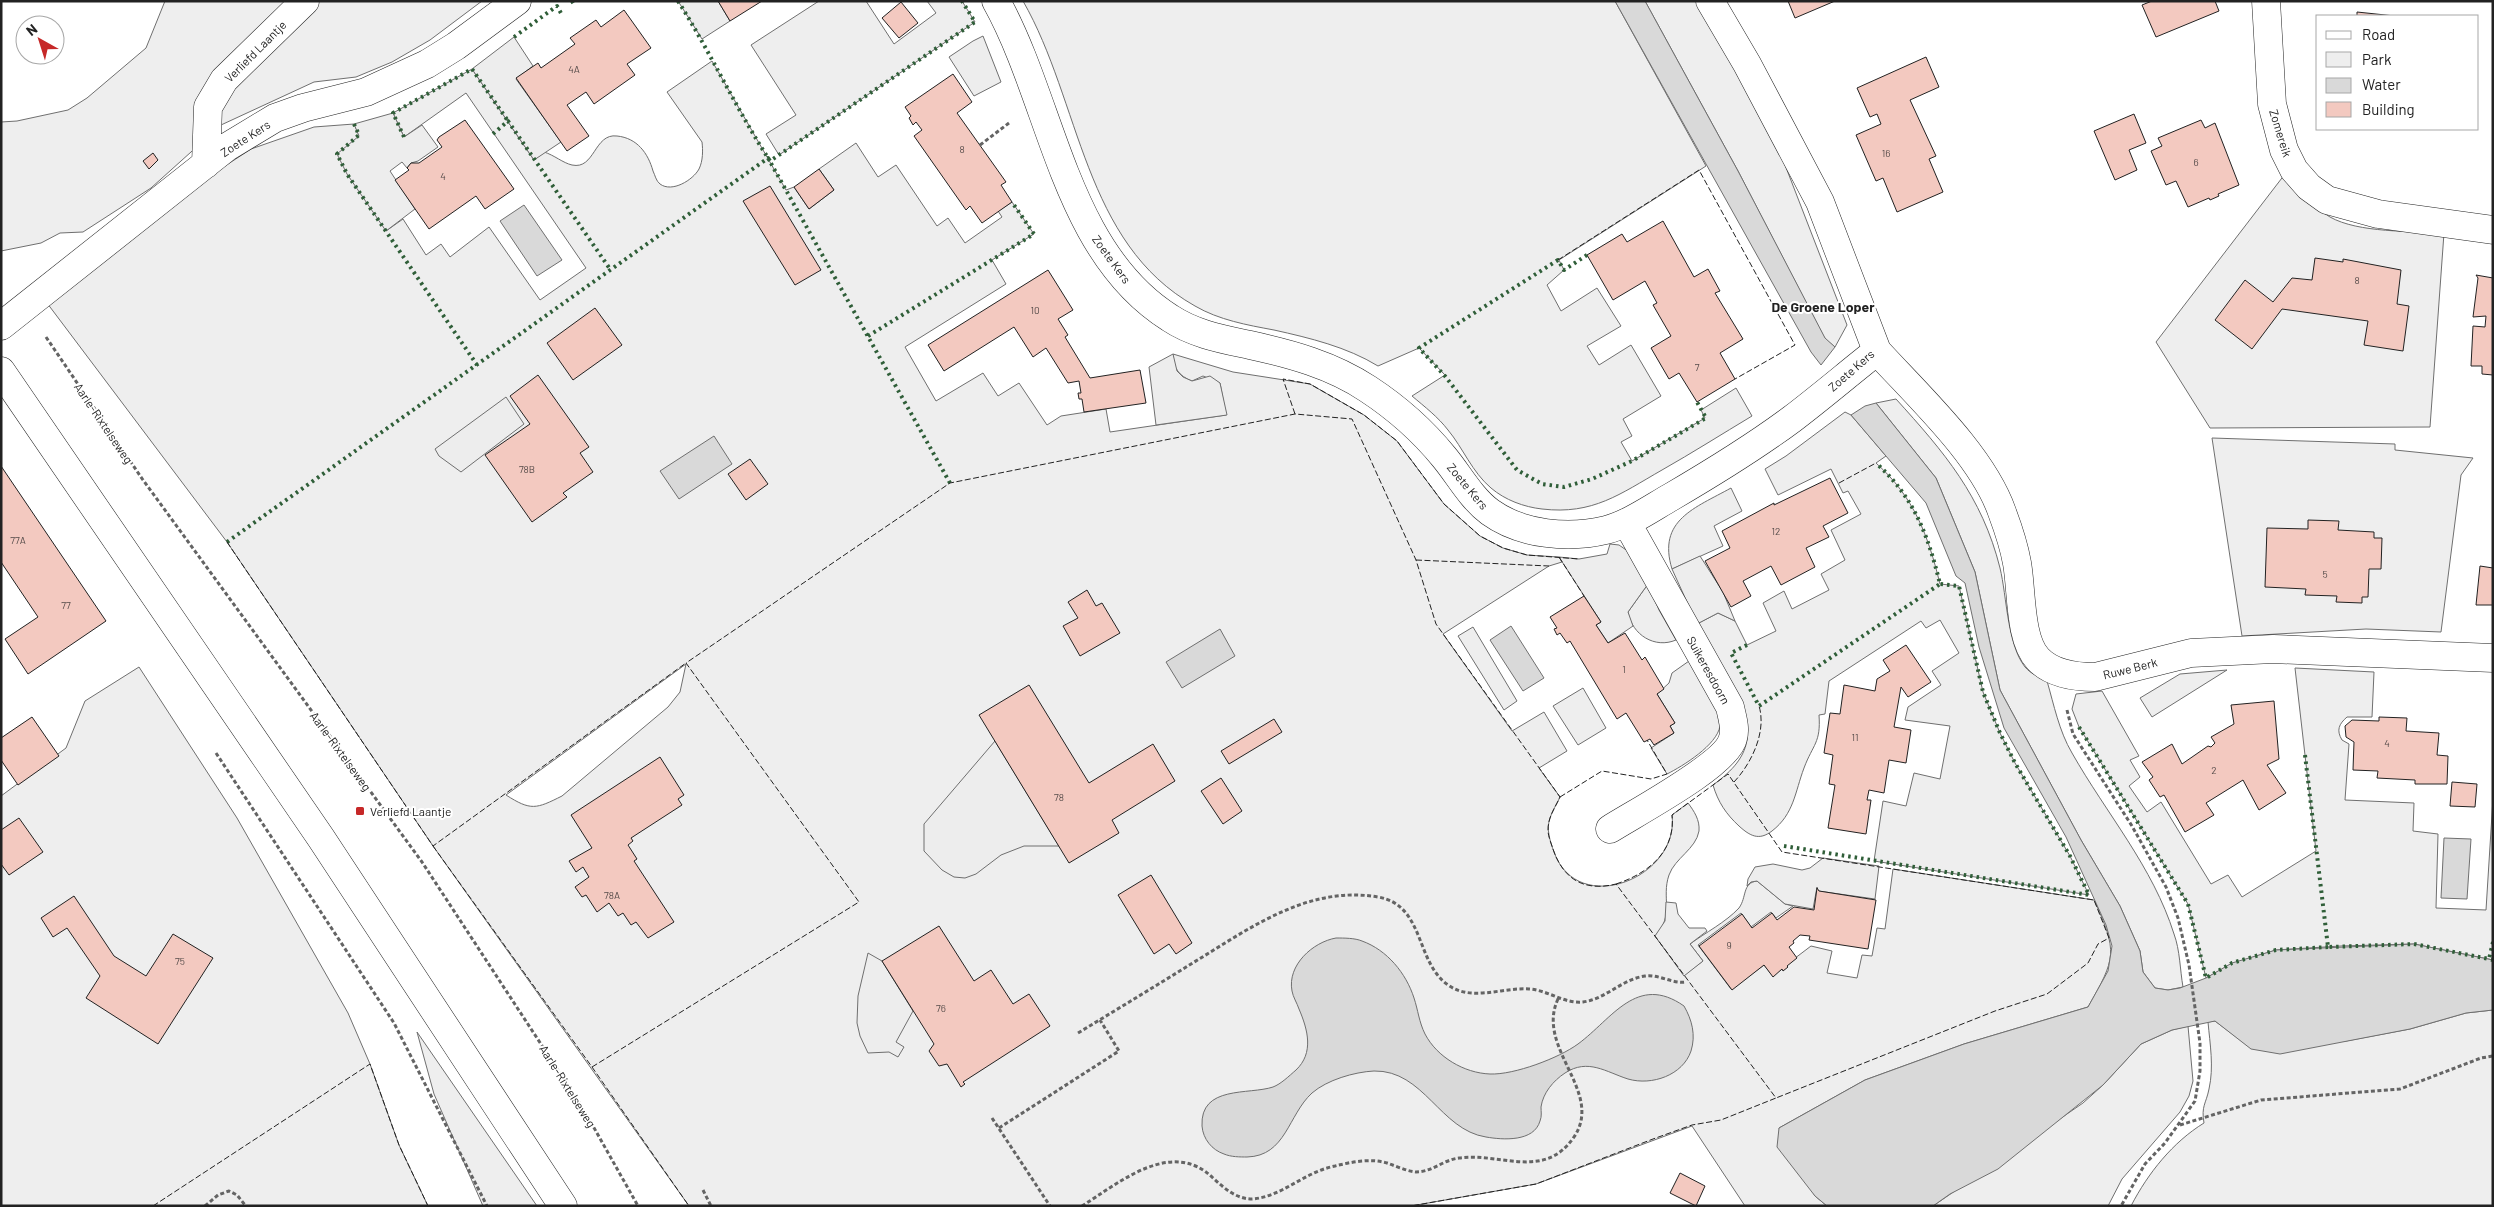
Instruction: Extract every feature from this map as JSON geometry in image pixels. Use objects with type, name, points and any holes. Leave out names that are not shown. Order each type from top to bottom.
[{"type":"street","name":"Verliefd Laantje","points":[[206,164],[208,107],[224,80],[305,1]]},
{"type":"street","name":"Zoete Kers","points":[[1,326],[227,147],[276,118],[303,108],[366,92],[427,64],[517,1]]},
{"type":"street","name":"Zoete Kers","points":[[996,1],[1010,26],[1041,103],[1062,168],[1084,218],[1120,273],[1169,318],[1208,335],[1274,351],[1326,367],[1366,387],[1412,423],[1445,459],[1475,498],[1490,512],[1505,520],[1543,533],[1566,535],[1608,530],[1627,522],[1741,455],[1794,418],[1877,351],[1820,202],[1747,64],[1710,1]]},
{"type":"street","name":"Zomereik","points":[[2266,1],[2272,104],[2284,150],[2294,170],[2309,187],[2327,200],[2378,214],[2493,230]]},
{"type":"street","name":"Ruwe Berk","points":[[1877,351],[1951,433],[1980,469],[2002,511],[2017,563],[2021,600],[2031,648],[2038,659],[2063,673],[2080,677],[2095,677],[2192,653],[2273,649],[2493,658]]},
{"type":"street","points":[[1,371],[316,831],[563,1206]]},
{"type":"street","name":"Suikeresdoorn","points":[[1610,829],[1705,770],[1721,756],[1733,739],[1734,722],[1730,707],[1627,522]]},
{"type":"path","points":[[980,146],[1014,119]]},
{"type":"path","name":"Aarle-Rixtelseweg","points":[[26,308],[143,480],[422,862],[584,1110],[638,1206]]},
{"type":"path","points":[[2063,673],[2064,697],[2073,734],[2132,826],[2166,887],[2178,918],[2189,965],[2200,1043],[2200,1071],[2195,1101],[2179,1126],[2145,1164],[2121,1206]]},
{"type":"path","points":[[215,752],[394,1023],[487,1206]]},
{"type":"path","points":[[1078,1033],[1270,917],[1307,902],[1344,895],[1380,897],[1396,903],[1408,913],[1436,973],[1448,985],[1463,992],[1480,994],[1529,989],[1544,990],[1569,1002],[1598,998],[1630,980],[1647,976],[1679,983],[1686,982]]},
{"type":"path","points":[[1082,1206],[1142,1170],[1155,1164],[1175,1160],[1196,1166],[1235,1196],[1249,1199],[1276,1193],[1320,1169],[1353,1162],[1385,1162],[1416,1172],[1430,1170],[1457,1158],[1478,1157],[1529,1163],[1541,1161],[1567,1145],[1578,1131],[1581,1121],[1580,1102],[1572,1075],[1555,1039],[1554,1012],[1559,998]]},
{"type":"path","points":[[999,1128],[1119,1051],[1100,1020]]},
{"type":"path","points":[[2179,1126],[2261,1100],[2400,1090],[2481,1058],[2493,1056]]},
{"type":"path","points":[[992,1118],[1050,1206]]},
{"type":"path","points":[[703,1190],[711,1206]]},
{"type":"path","points":[[205,1206],[218,1195],[230,1191],[237,1195],[245,1205]]},
{"type":"green space","points":[[165,1],[482,1],[430,40],[392,62],[356,77],[314,82],[221,125],[151,188],[83,232],[60,233],[41,243],[1,251],[1,122],[17,121],[68,110],[87,98],[146,48]]},
{"type":"green space","points":[[819,1],[866,1],[894,44],[936,13],[927,1],[962,1],[975,22],[779,155],[766,134],[796,115],[751,45]]},
{"type":"green space","points":[[1023,1],[1615,1],[1706,166],[1559,260],[1564,270],[1547,285],[1561,311],[1597,288],[1621,326],[1587,346],[1599,365],[1631,345],[1661,396],[1623,419],[1632,436],[1621,442],[1632,461],[1705,418],[1701,410],[1736,388],[1752,416],[1633,487],[1591,506],[1560,510],[1542,509],[1528,507],[1502,496],[1478,475],[1444,425],[1412,396],[1445,375],[1419,348],[1378,366],[1354,353],[1328,344],[1214,315],[1195,306],[1158,279],[1129,246],[1107,208],[1089,168],[1059,82]]},
{"type":"green space","points":[[1645,1],[1697,1],[1780,152],[1847,325],[1835,347],[1825,339],[1738,171]]},
{"type":"green space","points":[[712,61],[786,190],[794,187],[809,209],[834,190],[819,169],[856,143],[878,177],[896,165],[937,226],[948,218],[965,243],[1002,217],[998,211],[1012,202],[1034,234],[992,260],[1006,284],[905,347],[936,401],[983,373],[998,396],[1019,383],[1047,425],[1061,416],[1106,409],[1110,432],[1226,415],[1220,383],[1203,376],[1192,381],[1184,377],[1174,363],[1173,354],[1233,372],[1310,384],[1364,415],[1397,441],[1444,504],[1480,536],[1503,548],[1527,555],[1559,557],[1562,562],[1549,566],[1443,634],[1512,731],[1544,712],[1567,751],[1539,768],[1560,797],[1551,815],[1548,831],[1554,852],[1566,872],[1584,883],[1604,886],[1625,882],[1645,872],[1660,856],[1670,837],[1672,815],[1688,803],[1698,819],[1699,831],[1694,843],[1676,863],[1669,875],[1666,891],[1666,914],[1661,928],[1655,936],[1684,975],[1703,961],[1690,944],[1734,913],[1739,908],[1749,885],[1757,881],[1785,904],[1793,906],[1776,918],[1771,912],[1751,927],[1741,913],[1698,945],[1731,989],[1764,965],[1772,975],[1787,966],[1811,946],[1832,951],[1827,973],[1857,978],[1862,955],[1872,956],[1877,928],[1885,929],[1893,869],[2094,900],[2107,932],[2110,955],[2109,965],[2104,977],[2088,1007],[1964,1044],[1865,1080],[1779,1128],[1815,1196],[1827,1206],[1745,1206],[1692,1126],[1536,1184],[1411,1206],[689,1206],[433,846],[227,542],[47,303],[202,181],[251,149],[314,127],[354,124],[359,135],[386,231],[403,219],[426,255],[441,244],[450,257],[489,227],[540,300],[586,268],[466,93],[404,137],[393,113],[472,69],[534,160],[544,152],[569,164],[580,165],[586,162],[604,140],[609,137],[624,137],[636,143],[645,153],[659,183],[670,187],[682,184],[696,173],[701,163],[703,148],[702,142],[667,92]],"holes":[[[686,664],[680,692],[668,707],[562,796],[546,804],[528,806],[506,795]]]},
{"type":"green space","points":[[2285,174],[2317,208],[2330,217],[2342,222],[2370,229],[2444,233],[2430,427],[2210,428],[2156,342]]},
{"type":"green space","points":[[1896,399],[1930,438],[1959,476],[1983,519],[2000,568],[2014,646],[2025,667],[2030,672],[2047,681],[2067,745],[2128,841],[2154,886],[2165,909],[2176,940],[2183,987],[2168,990],[2155,988],[2143,972],[2140,951],[2120,906],[2081,840],[2000,690],[1975,572],[1936,478],[1876,403]]},
{"type":"green space","points":[[1845,412],[1851,415],[1886,456],[1876,463],[1900,489],[1918,518],[1930,549],[1940,584],[1959,586],[1983,692],[2000,733],[2015,763],[2070,856],[2089,895],[1874,861],[1883,801],[1906,806],[1914,773],[1940,779],[1950,726],[1905,720],[1908,707],[1941,685],[1932,671],[1959,653],[1940,620],[1926,628],[1921,621],[1829,681],[1825,714],[1819,715],[1818,738],[1807,760],[1789,810],[1772,831],[1763,836],[1751,835],[1734,821],[1720,802],[1713,785],[1730,771],[1743,754],[1747,740],[1746,729],[1736,698],[1697,624],[1718,613],[1735,621],[1747,645],[1776,631],[1763,603],[1784,591],[1792,609],[1829,590],[1821,574],[1845,560],[1831,530],[1861,514],[1848,491],[1843,493],[1831,469],[1778,495],[1765,469],[1786,456]]},
{"type":"green space","points":[[2212,438],[2395,444],[2395,450],[2473,458],[2461,475],[2441,632],[2366,629],[2242,636]]},
{"type":"green space","points":[[1731,488],[1742,511],[1714,526],[1723,546],[1672,569],[1669,552],[1670,538],[1675,527],[1693,509]]},
{"type":"green space","points":[[1648,584],[1659,610],[1676,640],[1660,643],[1646,638],[1639,633],[1630,620],[1628,612]]},
{"type":"green space","points":[[1473,627],[1517,701],[1504,710],[1458,636]]},
{"type":"green space","points":[[1689,661],[1714,701],[1718,710],[1720,726],[1718,733],[1706,747],[1682,766],[1667,774],[1651,748],[1674,733],[1670,726],[1675,723],[1657,694],[1669,683],[1672,673]]},
{"type":"green space","points":[[139,667],[237,818],[348,1013],[370,1064],[399,1145],[428,1206],[1,1206],[1,796],[66,748],[85,701]]},
{"type":"green space","points":[[2295,668],[2374,672],[2372,717],[2347,717],[2339,727],[2342,740],[2349,744],[2345,800],[2414,803],[2413,831],[2438,834],[2436,908],[2486,910],[2493,798],[2493,960],[2414,944],[2276,950],[2232,964],[2206,978],[2188,904],[2079,727],[2072,709],[2076,694],[2102,691],[2139,756],[2130,760],[2140,777],[2129,786],[2147,812],[2161,802],[2211,884],[2228,875],[2242,897],[2316,851]]},
{"type":"green space","points":[[2227,670],[2152,717],[2140,698],[2180,674]]},
{"type":"green space","points":[[1583,688],[1606,728],[1578,745],[1553,706]]},
{"type":"green space","points":[[2493,1010],[2493,1206],[2131,1206],[2145,1182],[2162,1159],[2182,1139],[2204,1123],[2203,1109],[2209,1089],[2211,1072],[2208,1022],[2215,1021],[2251,1048],[2346,1041],[2410,1029],[2466,1013]]},
{"type":"green space","points":[[2188,1026],[2193,1081],[2189,1096],[2180,1112],[2122,1179],[2108,1206],[1933,1206],[2083,1103],[2103,1085],[2141,1044],[2172,1030]]},
{"type":"green space","points":[[417,1032],[537,1206],[483,1206],[434,1094]]},
{"type":"shaded area","points":[[678,1],[718,1],[730,21],[702,39]]},
{"type":"shaded area","points":[[983,36],[1001,82],[974,96],[949,57]]},
{"type":"shaded area","points":[[514,37],[533,66],[516,79],[561,142],[534,160],[472,69]]},
{"type":"shaded area","points":[[393,113],[404,137],[422,125],[438,147],[418,161],[411,163],[407,168],[402,162],[390,171],[415,209],[386,231],[347,174],[337,154],[359,136],[354,124]]},
{"type":"shaded area","points":[[1173,354],[1177,371],[1183,377],[1192,381],[1210,376],[1220,383],[1227,415],[1156,425],[1149,367]]},
{"type":"shaded area","points":[[506,397],[524,424],[461,472],[439,456],[435,449]]},
{"type":"shaded area","points":[[1610,544],[1619,545],[1632,554],[1648,584],[1628,612],[1633,626],[1608,643],[1596,625],[1601,622],[1559,557],[1579,559],[1607,554]]},
{"type":"shaded area","points":[[1700,556],[1723,592],[1735,621],[1718,613],[1697,624],[1672,569]]},
{"type":"shaded area","points":[[995,741],[1059,846],[1024,846],[1001,855],[976,874],[965,878],[954,877],[942,870],[924,851],[924,824]]},
{"type":"shaded area","points":[[1823,858],[1879,866],[1875,899],[1818,891],[1817,887],[1813,909],[1785,904],[1757,881],[1751,882],[1747,886],[1748,879],[1755,867],[1773,864],[1802,870],[1810,868]]},
{"type":"shaded area","points":[[1666,902],[1676,903],[1678,914],[1689,928],[1705,928],[1707,931],[1690,944],[1703,961],[1684,976],[1655,936],[1665,921]]},
{"type":"shaded area","points":[[868,953],[882,961],[913,1011],[896,1042],[904,1047],[898,1057],[889,1052],[868,1053],[860,1036],[857,1023],[858,996]]},
{"type":"water","points":[[1615,1],[1645,1],[1738,171],[1825,338],[1835,347],[1821,365],[1811,352]]},
{"type":"water","points":[[524,205],[562,260],[537,276],[500,221]]},
{"type":"water","points":[[1876,403],[1936,478],[1975,572],[2000,690],[2081,840],[2120,906],[2140,951],[2143,972],[2155,988],[2168,990],[2180,988],[2206,978],[2232,963],[2276,950],[2414,944],[2493,960],[2493,1010],[2466,1013],[2410,1029],[2280,1054],[2251,1049],[2215,1021],[2172,1030],[2141,1044],[2103,1085],[1998,1169],[1950,1194],[1933,1206],[1827,1206],[1815,1196],[1777,1147],[1779,1128],[1865,1080],[1964,1044],[2088,1007],[2108,971],[2112,946],[2106,925],[2066,837],[2004,728],[1979,647],[1965,583],[1956,576],[1926,503],[1851,415],[1865,406]]},
{"type":"water","points":[[714,436],[732,464],[679,499],[660,471]]},
{"type":"water","points":[[1511,626],[1544,678],[1523,691],[1490,640]]},
{"type":"water","points":[[1220,629],[1235,656],[1182,688],[1166,662]]},
{"type":"water","points":[[2444,838],[2471,839],[2467,899],[2441,898]]},
{"type":"water","points":[[1336,938],[1362,941],[1380,950],[1387,956],[1401,971],[1406,980],[1415,1002],[1421,1025],[1430,1042],[1452,1062],[1471,1071],[1500,1074],[1523,1069],[1560,1055],[1578,1044],[1626,1003],[1652,994],[1667,997],[1684,1006],[1692,1028],[1691,1051],[1687,1059],[1674,1072],[1656,1080],[1637,1081],[1589,1066],[1573,1069],[1565,1073],[1546,1092],[1541,1107],[1541,1119],[1537,1128],[1525,1136],[1517,1138],[1493,1138],[1470,1132],[1456,1124],[1406,1080],[1391,1073],[1374,1071],[1341,1078],[1318,1088],[1304,1102],[1278,1142],[1270,1150],[1260,1155],[1247,1157],[1233,1156],[1216,1150],[1204,1135],[1202,1126],[1203,1113],[1209,1104],[1217,1098],[1228,1094],[1276,1086],[1302,1063],[1308,1041],[1305,1025],[1293,996],[1292,981],[1294,972],[1304,956],[1311,950],[1327,940]]},
{"type":"building","points":[[718,1],[762,1],[730,21]]},
{"type":"building","points":[[1788,1],[1835,1],[1795,18]]},
{"type":"building","points":[[2152,1],[2215,1],[2219,11],[2156,37],[2142,5]]},
{"type":"building","points":[[901,2],[918,23],[899,38],[882,18]]},
{"type":"building","points":[[624,10],[651,48],[627,64],[635,75],[594,104],[586,92],[567,105],[589,136],[567,151],[516,78],[538,63],[541,68],[575,44],[570,38],[596,20],[601,27]]},
{"type":"building","points":[[2357,12],[2386,15],[2357,15]]},
{"type":"building","points":[[1926,57],[1939,87],[1910,100],[1936,156],[1929,159],[1943,192],[1897,212],[1883,178],[1876,181],[1856,135],[1881,124],[1877,114],[1870,117],[1857,88]]},
{"type":"building","points":[[953,74],[972,102],[957,113],[1006,182],[1001,185],[1012,202],[982,223],[970,206],[966,210],[914,136],[922,130],[916,122],[913,125],[909,118],[911,116],[905,107]]},
{"type":"building","points":[[2134,114],[2146,143],[2129,150],[2137,170],[2115,180],[2094,131]]},
{"type":"building","points":[[465,120],[514,189],[485,209],[476,196],[429,229],[395,180],[409,170],[407,168],[411,163],[419,163],[442,147],[437,140],[439,137]]},
{"type":"building","points":[[2201,120],[2205,128],[2215,123],[2239,185],[2218,194],[2219,196],[2210,200],[2209,198],[2188,207],[2176,181],[2166,185],[2151,151],[2162,146],[2158,138]]},
{"type":"building","points":[[153,153],[158,160],[149,169],[143,161]]},
{"type":"building","points":[[819,169],[834,190],[809,209],[794,187]]},
{"type":"building","points":[[770,186],[821,270],[795,285],[743,201]]},
{"type":"building","points":[[1663,221],[1694,277],[1708,269],[1720,291],[1715,293],[1743,339],[1720,353],[1735,379],[1697,402],[1679,373],[1669,379],[1651,348],[1671,336],[1653,305],[1657,303],[1645,281],[1613,300],[1587,255],[1622,234],[1627,242]]},
{"type":"building","points":[[2315,258],[2343,262],[2343,259],[2401,270],[2397,304],[2409,306],[2403,351],[2364,345],[2368,321],[2282,309],[2252,349],[2215,320],[2245,280],[2273,302],[2292,278],[2312,280]]},
{"type":"building","points":[[1048,270],[1073,310],[1058,319],[1068,335],[1065,337],[1090,378],[1140,370],[1146,403],[1084,412],[1082,399],[1079,399],[1078,393],[1081,393],[1079,381],[1068,383],[1046,348],[1033,357],[1014,327],[944,371],[928,345]]},
{"type":"building","points":[[2476,275],[2493,278],[2493,375],[2482,374],[2482,366],[2471,366],[2473,326],[2485,327],[2486,316],[2473,317],[2478,278]]},
{"type":"building","points":[[595,308],[622,345],[573,380],[547,343]]},
{"type":"building","points":[[538,375],[589,447],[580,453],[593,472],[563,493],[567,497],[532,522],[485,455],[530,424],[510,396]]},
{"type":"building","points":[[750,459],[768,484],[746,500],[728,474]]},
{"type":"building","points":[[1,466],[106,621],[28,674],[5,639],[38,617],[1,562]]},
{"type":"building","points":[[1830,478],[1848,513],[1823,526],[1829,537],[1806,548],[1815,567],[1781,585],[1771,566],[1743,581],[1751,596],[1731,607],[1705,561],[1730,548],[1722,531],[1774,503],[1774,505]]},
{"type":"building","points":[[2308,520],[2339,521],[2338,530],[2374,532],[2374,538],[2382,538],[2381,569],[2369,569],[2368,597],[2362,597],[2362,603],[2336,602],[2337,596],[2305,595],[2306,589],[2265,587],[2267,528],[2308,529]]},
{"type":"building","points":[[2480,566],[2493,568],[2493,605],[2476,605]]},
{"type":"building","points":[[1087,590],[1096,606],[1102,603],[1120,633],[1080,656],[1063,626],[1078,618],[1068,602]]},
{"type":"building","points":[[1584,596],[1601,622],[1596,625],[1608,643],[1625,633],[1642,660],[1645,657],[1664,689],[1657,694],[1675,723],[1670,726],[1674,733],[1654,745],[1650,739],[1644,742],[1626,713],[1617,719],[1570,641],[1567,643],[1560,633],[1557,635],[1554,629],[1557,628],[1550,617]]},
{"type":"building","points":[[1906,645],[1931,682],[1908,697],[1901,687],[1894,727],[1911,730],[1906,763],[1889,760],[1884,793],[1869,790],[1867,800],[1871,800],[1866,834],[1828,828],[1835,785],[1829,784],[1833,755],[1824,753],[1830,713],[1840,714],[1844,685],[1875,691],[1877,679],[1890,671],[1883,660]]},
{"type":"building","points":[[1029,685],[1089,783],[1153,744],[1175,781],[1112,820],[1119,833],[1069,863],[979,715]]},
{"type":"building","points":[[2274,701],[2279,759],[2267,765],[2286,793],[2259,810],[2243,780],[2206,803],[2214,815],[2185,832],[2164,795],[2160,797],[2149,780],[2153,777],[2142,762],[2172,744],[2182,764],[2208,746],[2211,747],[2215,743],[2211,737],[2234,724],[2231,705]]},
{"type":"building","points":[[32,717],[59,756],[18,785],[1,760],[1,738]]},
{"type":"building","points":[[2379,717],[2407,718],[2406,731],[2439,733],[2437,755],[2448,756],[2447,784],[2415,784],[2415,780],[2377,778],[2378,771],[2353,770],[2354,742],[2346,737],[2345,726],[2352,720],[2379,721]]},
{"type":"building","points":[[1274,719],[1282,732],[1229,764],[1221,751]]},
{"type":"building","points":[[660,757],[684,795],[678,799],[682,805],[631,838],[633,841],[628,845],[637,859],[634,861],[674,922],[648,938],[636,922],[631,925],[623,913],[618,916],[609,903],[597,912],[586,895],[582,897],[575,887],[589,877],[583,867],[576,872],[569,861],[592,848],[571,815]]},
{"type":"building","points":[[1221,778],[1242,811],[1223,824],[1201,791]]},
{"type":"building","points":[[2452,782],[2477,784],[2475,807],[2450,806]]},
{"type":"building","points":[[19,818],[43,852],[9,875],[1,864],[1,830]]},
{"type":"building","points":[[1151,875],[1192,943],[1176,954],[1169,944],[1154,954],[1118,895]]},
{"type":"building","points":[[1817,888],[1819,891],[1876,900],[1868,949],[1809,940],[1810,936],[1800,935],[1789,947],[1797,958],[1788,967],[1783,971],[1782,969],[1773,977],[1764,965],[1732,990],[1699,946],[1742,914],[1752,928],[1772,913],[1777,920],[1794,907],[1814,910]]},
{"type":"building","points":[[74,896],[114,956],[146,976],[173,934],[213,958],[158,1044],[86,998],[100,976],[67,928],[53,937],[41,918]]},
{"type":"building","points":[[939,926],[974,981],[991,970],[1013,1004],[1029,994],[1050,1026],[963,1082],[965,1084],[961,1087],[947,1064],[939,1066],[929,1051],[934,1044],[882,961]]},
{"type":"building","points":[[1680,1173],[1705,1186],[1696,1206],[1670,1193]]},
{"type":"hedge","points":[[572,1],[575,6]]},
{"type":"hedge","points":[[678,1],[770,161],[975,22],[962,1]]},
{"type":"hedge","points":[[514,37],[557,6],[562,15]]},
{"type":"hedge","points":[[404,137],[393,113],[472,69],[508,121]]},
{"type":"hedge","points":[[493,134],[508,121],[610,269]]},
{"type":"hedge","points":[[354,124],[359,135],[337,154],[347,174],[477,365]]},
{"type":"hedge","points":[[227,542],[768,158],[950,483]]},
{"type":"hedge","points":[[868,336],[1034,234],[1012,202]]},
{"type":"hedge","points":[[1587,255],[1564,270],[1558,260],[1419,348],[1445,376],[1517,470],[1542,484],[1564,487],[1592,479],[1632,461],[1706,418],[1697,402]]},
{"type":"hedge","points":[[1747,645],[1731,653],[1759,706],[1940,584],[1930,549],[1918,518],[1900,489],[1876,463]]},
{"type":"hedge","points":[[1784,846],[2089,895],[2070,856],[2015,763],[2000,733],[1983,692],[1959,586],[1940,584]]},
{"type":"hedge","points":[[2079,727],[2188,904],[2206,978],[2232,963],[2276,950],[2328,947]]},
{"type":"hedge","points":[[2305,755],[2328,947],[2414,944],[2489,959]]},
{"type":"hedge","points":[[2493,942],[2489,959],[2493,960]]},
{"type":"fence","points":[[1558,260],[1699,170],[1795,345],[1735,379]]},
{"type":"fence","points":[[1295,414],[1283,379],[1310,384],[1364,415],[1397,441],[1444,504],[1480,536],[1503,548],[1527,555],[1579,559]]},
{"type":"fence","points":[[592,1067],[859,902],[686,663],[950,483],[1295,414],[1352,419],[1416,560],[1436,624],[1560,797],[1548,825],[1549,837],[1557,859],[1576,881],[1594,886],[1616,884],[1776,1098],[1721,1120],[1692,1125],[1536,1184],[1411,1206]]},
{"type":"fence","points":[[1839,483],[1876,463]]},
{"type":"fence","points":[[227,542],[433,846],[686,663]]},
{"type":"fence","points":[[1559,557],[1584,596]]},
{"type":"fence","points":[[1416,560],[1549,566]]},
{"type":"fence","points":[[1734,782],[1746,766],[1756,747],[1761,726],[1759,706]]},
{"type":"fence","points":[[1560,797],[1602,771],[1651,779],[1667,774],[1647,740]]},
{"type":"fence","points":[[1616,884],[1638,874],[1657,860],[1669,840],[1672,828],[1672,815],[1728,774],[1782,852],[2094,900],[2109,938],[2098,944],[2088,963],[2047,994],[1995,1011],[1776,1098]]},
{"type":"fence","points":[[433,846],[592,1067],[689,1206]]},
{"type":"fence","points":[[153,1206],[370,1064],[399,1145],[428,1206]]},
{"type":"place","name":"Verliefd Laantje","points":[[360,811]]},
{"type":"district","name":"De Groene Loper","points":[[1823,306]]}]
